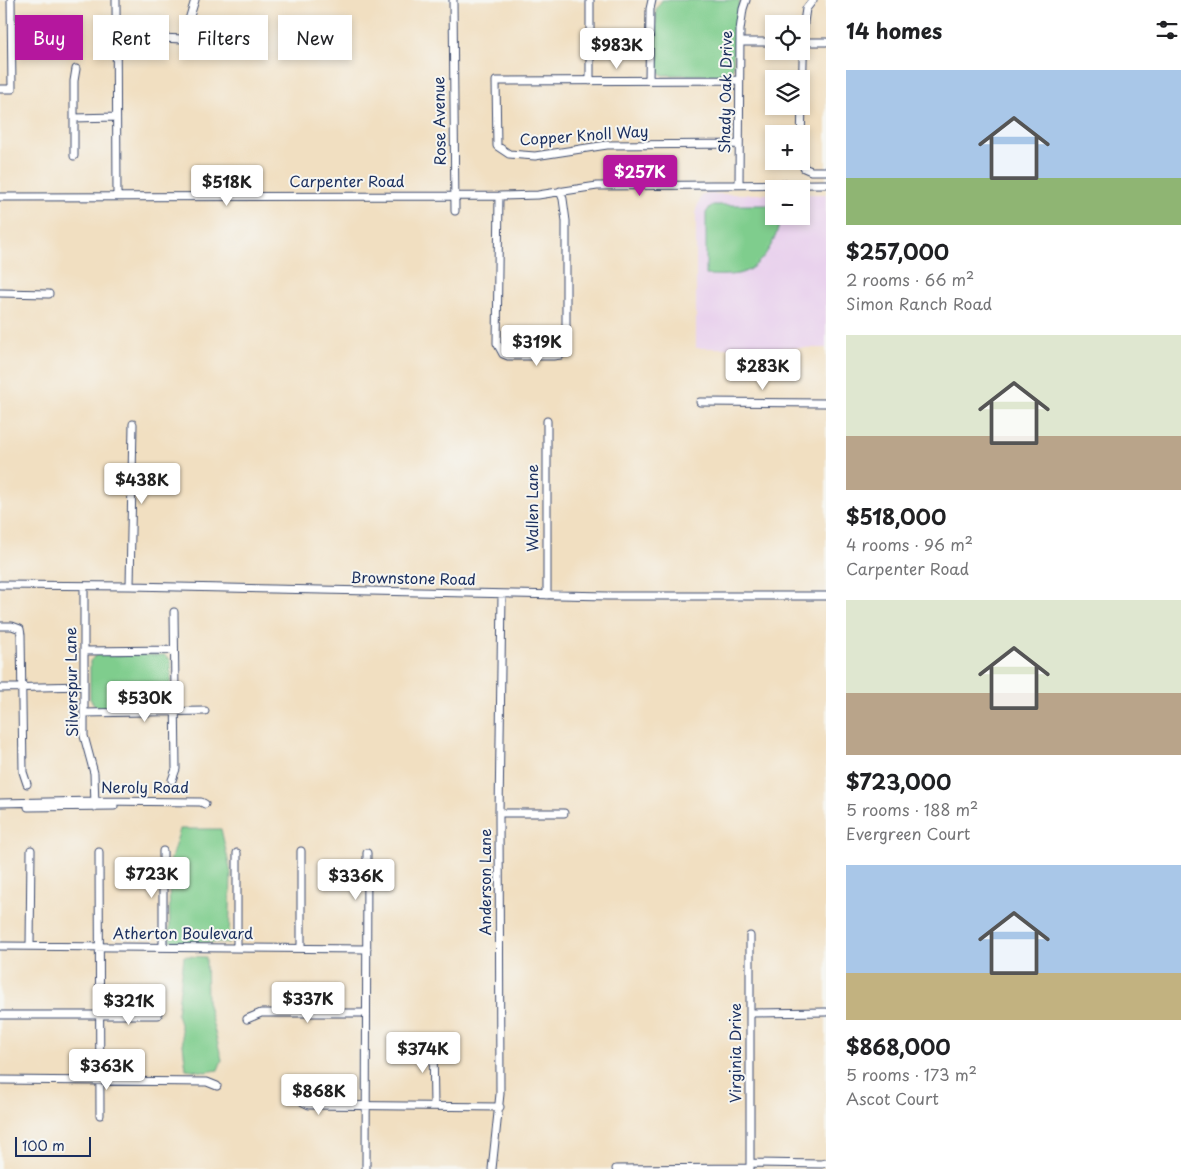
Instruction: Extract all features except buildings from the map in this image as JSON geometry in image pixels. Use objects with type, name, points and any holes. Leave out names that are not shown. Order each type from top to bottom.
[{"type":"street","points":[[0,89],[12,89],[11,0]]},
{"type":"street","points":[[116,0],[116,15]]},
{"type":"street","points":[[169,38],[183,39],[195,0]]},
{"type":"street","name":"Rose Avenue","points":[[453,0],[455,211]]},
{"type":"street","points":[[590,0],[590,81],[739,80]]},
{"type":"street","points":[[649,80],[650,9],[652,0]]},
{"type":"street","name":"Shady Oak Drive","points":[[739,185],[740,42],[742,16],[746,0]]},
{"type":"street","points":[[805,15],[806,9],[813,0]]},
{"type":"street","points":[[740,42],[765,42]]},
{"type":"street","points":[[810,42],[826,42]]},
{"type":"street","points":[[116,60],[117,196]]},
{"type":"street","points":[[801,125],[802,60]]},
{"type":"street","points":[[74,156],[74,81],[76,69]]},
{"type":"street","name":"Copper Knoll Way","points":[[590,81],[496,81],[497,146],[509,154],[535,156],[608,146],[739,144]]},
{"type":"street","points":[[74,118],[116,117]]},
{"type":"street","points":[[809,170],[826,171]]},
{"type":"street","name":"Carpenter Road","points":[[0,197],[499,196],[538,195],[597,186],[826,184]]},
{"type":"street","points":[[499,196],[497,344],[502,354],[508,356],[553,356],[562,355],[566,343],[566,221],[560,191]]},
{"type":"street","points":[[0,294],[49,294]]},
{"type":"street","points":[[700,402],[826,403]]},
{"type":"street","name":"Wallen Lane","points":[[547,421],[547,595]]},
{"type":"street","points":[[130,586],[132,424]]},
{"type":"street","name":"Brownstone Road","points":[[0,585],[547,595],[826,596]]},
{"type":"street","name":"Silverspur Lane","points":[[84,586],[84,736],[94,773],[95,804]]},
{"type":"street","name":"Anderson Lane","points":[[492,1169],[500,1107],[499,813],[502,594]]},
{"type":"street","points":[[172,780],[176,769],[174,612]]},
{"type":"street","points":[[0,626],[12,626],[20,629],[23,688],[23,772],[27,784]]},
{"type":"street","points":[[85,651],[174,650]]},
{"type":"street","points":[[0,688],[84,686]]},
{"type":"street","points":[[84,712],[205,711]]},
{"type":"street","name":"Neroly Road","points":[[0,805],[201,802],[205,804],[201,806],[95,804]]},
{"type":"street","points":[[499,813],[564,813]]},
{"type":"street","points":[[30,946],[31,850]]},
{"type":"street","points":[[163,851],[163,947]]},
{"type":"street","points":[[301,851],[301,948]]},
{"type":"street","points":[[99,852],[100,1114]]},
{"type":"street","points":[[237,853],[237,948]]},
{"type":"street","points":[[366,1169],[367,853]]},
{"type":"street","name":"Virginia Drive","points":[[750,936],[750,1167]]},
{"type":"street","name":"Atherton Boulevard","points":[[0,946],[367,949]]},
{"type":"street","points":[[750,1013],[826,1012]]},
{"type":"street","points":[[247,1019],[261,1014],[272,1013],[366,1014]]},
{"type":"street","points":[[0,1015],[158,1015]]},
{"type":"street","points":[[433,1042],[434,1106]]},
{"type":"street","points":[[0,1080],[207,1082],[217,1086]]},
{"type":"street","points":[[293,1087],[302,1102],[309,1105],[500,1107]]},
{"type":"street","points":[[616,1169],[750,1167],[826,1163]]},
{"type":"shaded area","points":[[702,194],[765,194],[765,225],[810,225],[810,194],[826,194],[826,348],[696,348],[696,210]]},
{"type":"green space","points":[[662,0],[740,0],[734,34],[733,68],[728,75],[662,75],[656,68],[656,9]]},
{"type":"green space","points":[[713,205],[765,205],[765,225],[779,225],[767,251],[747,271],[734,275],[706,275],[706,213]]},
{"type":"green space","points":[[96,655],[165,655],[171,661],[171,701],[165,706],[96,707],[90,699],[90,661]]},
{"type":"green space","points":[[180,829],[221,829],[231,873],[229,943],[170,941],[169,865]]},
{"type":"green space","points":[[184,956],[206,957],[207,1001],[222,1060],[218,1070],[205,1072],[186,1069],[181,1028],[177,1014]]}]
